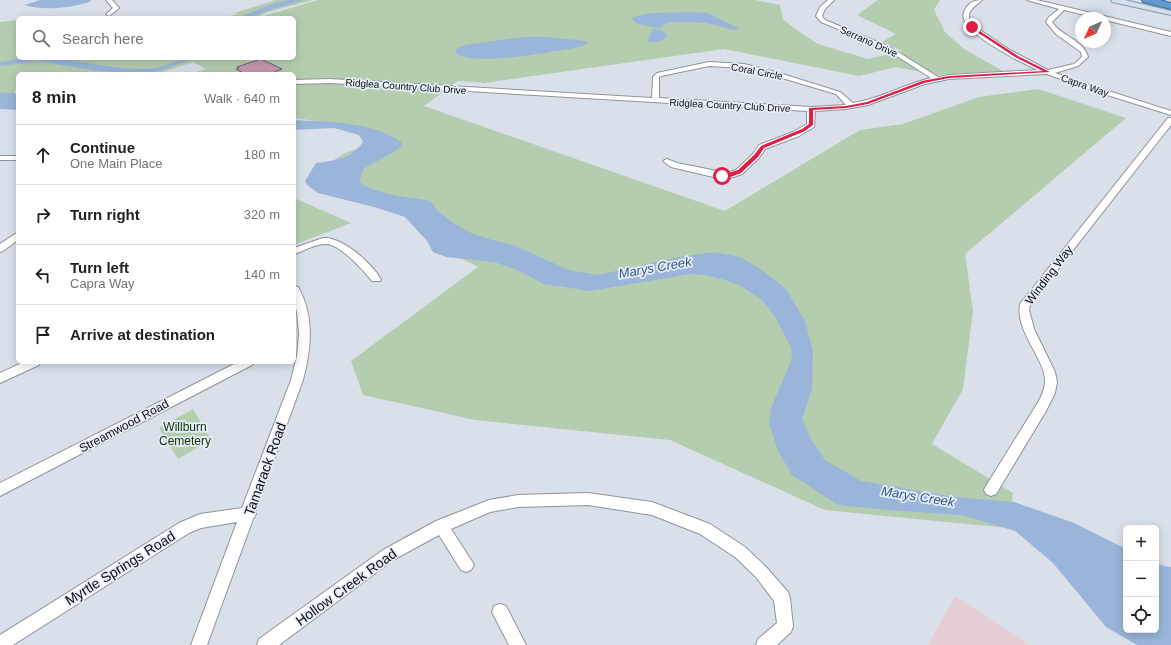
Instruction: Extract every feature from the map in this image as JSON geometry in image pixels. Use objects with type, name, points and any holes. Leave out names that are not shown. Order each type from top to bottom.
[{"type":"highway","points":[[1147,0],[1171,5]]},
{"type":"highway","points":[[1156,0],[1171,5]]},
{"type":"street","points":[[109,0],[116,8],[109,14]]},
{"type":"street","points":[[820,0],[829,1]]},
{"type":"street","name":"Capra Way","points":[[979,0],[966,12],[966,17],[972,27],[1016,56],[1048,72],[1171,113]]},
{"type":"street","points":[[1030,0],[1076,12]]},
{"type":"street","points":[[1115,0],[1171,13]]},
{"type":"street","name":"Serrano Drive","points":[[829,1],[822,8],[819,16],[823,21],[888,48],[937,79]]},
{"type":"street","name":"Ridglea Country Club Drive","points":[[296,82],[330,81],[811,109],[852,106],[879,100],[923,82],[937,79],[949,77],[1048,72],[1076,65],[1085,57],[1082,49],[1060,36],[1049,22],[1050,18],[1062,9]]},
{"type":"street","points":[[1111,19],[1171,34]]},
{"type":"street","name":"Coral Circle","points":[[655,101],[656,77],[660,74],[699,66],[722,64],[744,66],[768,71],[813,84],[838,93],[852,106]]},
{"type":"street","points":[[667,162],[722,176],[728,176],[740,172],[756,156],[762,147],[796,134],[811,125],[811,109]]},
{"type":"street","name":"Winding Way","points":[[991,490],[1049,393],[1051,382],[1049,372],[1028,329],[1024,310],[1025,304],[1171,120]]},
{"type":"street","points":[[0,158],[16,158]]},
{"type":"street","points":[[0,249],[16,237]]},
{"type":"street","points":[[296,250],[327,241],[335,242],[362,263],[376,280]]},
{"type":"street","name":"Tamarack Road","points":[[199,645],[297,380],[299,351],[306,327],[302,309],[296,294]]},
{"type":"street","points":[[0,378],[31,364]]},
{"type":"street","name":"Streamwood Road","points":[[0,490],[244,364]]},
{"type":"street","name":"Hollow Creek Road","points":[[265,645],[382,559],[441,526],[489,506],[518,501],[588,499],[652,510],[705,529],[740,552],[761,572],[782,598],[785,626],[777,635],[764,645]]},
{"type":"street","name":"Myrtle Springs Road","points":[[0,644],[184,528],[200,521],[248,514]]},
{"type":"street","points":[[441,526],[466,565]]},
{"type":"street","points":[[500,612],[518,645]]},
{"type":"shaded area","points":[[955,596],[1030,645],[928,645]]},
{"type":"green space","points":[[276,0],[313,0],[268,12],[260,16],[231,16],[238,14],[235,13]]},
{"type":"green space","points":[[318,0],[755,0],[780,5],[783,19],[818,44],[868,59],[902,51],[882,42],[896,34],[857,15],[878,0],[940,0],[934,10],[945,32],[964,49],[1003,71],[936,75],[896,67],[859,76],[724,49],[484,83],[458,81],[424,106],[725,211],[860,130],[903,124],[979,97],[1038,89],[1126,118],[965,254],[973,311],[963,389],[932,444],[1013,493],[1008,528],[825,510],[670,440],[475,420],[363,395],[351,361],[478,267],[427,241],[430,234],[372,192],[323,167],[345,153],[365,146],[361,127],[296,118],[296,72],[196,72],[206,69],[193,62],[163,72],[16,72],[16,88],[14,94],[0,94],[0,22],[16,20],[16,60],[296,60],[296,16],[264,16]]},
{"type":"green space","points":[[296,199],[351,223],[296,244]]},
{"type":"green space","name":"Willburn Cemetery","points":[[193,409],[211,440],[178,459],[159,428]]},
{"type":"water","points":[[40,0],[91,0],[90,2],[82,4],[57,8],[40,8],[24,5]]},
{"type":"water","points":[[287,0],[304,0],[254,16],[243,16],[269,5]]},
{"type":"water","points":[[658,13],[708,13],[740,29],[734,30],[707,23],[690,22],[669,22],[657,28],[638,24],[632,19],[636,16]]},
{"type":"water","points":[[653,29],[661,30],[667,35],[663,40],[658,42],[647,41]]},
{"type":"water","points":[[523,37],[547,37],[586,41],[588,43],[574,48],[494,59],[464,57],[455,53],[457,48],[465,45]]},
{"type":"water","points":[[16,59],[71,60],[117,67],[149,69],[183,60],[189,60],[160,71],[152,72],[97,71],[38,61],[0,66],[0,62]]},
{"type":"water","points":[[0,92],[16,94],[16,110],[0,109]]},
{"type":"water","name":"Marys Creek","points":[[296,120],[335,122],[363,126],[389,135],[401,142],[402,146],[363,169],[359,182],[367,187],[384,193],[430,201],[440,213],[471,233],[513,245],[569,270],[598,275],[684,256],[715,252],[740,257],[762,270],[786,289],[805,321],[813,351],[812,390],[802,419],[812,441],[825,460],[861,481],[955,497],[1014,502],[1074,523],[1123,548],[1123,633],[1159,633],[1159,564],[1171,567],[1171,645],[1137,645],[1106,627],[1053,563],[1015,531],[962,515],[838,505],[792,475],[778,451],[769,424],[771,408],[792,359],[791,347],[775,317],[763,301],[741,286],[705,275],[690,274],[590,291],[544,284],[515,269],[494,262],[446,257],[433,252],[427,241],[405,217],[374,207],[318,193],[307,185],[305,181],[316,163],[336,160],[348,156],[363,142],[359,135],[334,128],[296,130]]},
{"type":"building","points":[[258,60],[263,60],[282,69],[275,72],[241,72],[236,69],[239,68],[237,67]]},
{"type":"route","points":[[722,176],[728,176],[740,172],[756,156],[762,147],[796,134],[811,125],[811,109],[846,107],[868,103],[923,82],[949,77],[1048,72],[1016,56],[977,32],[972,27]]}]
